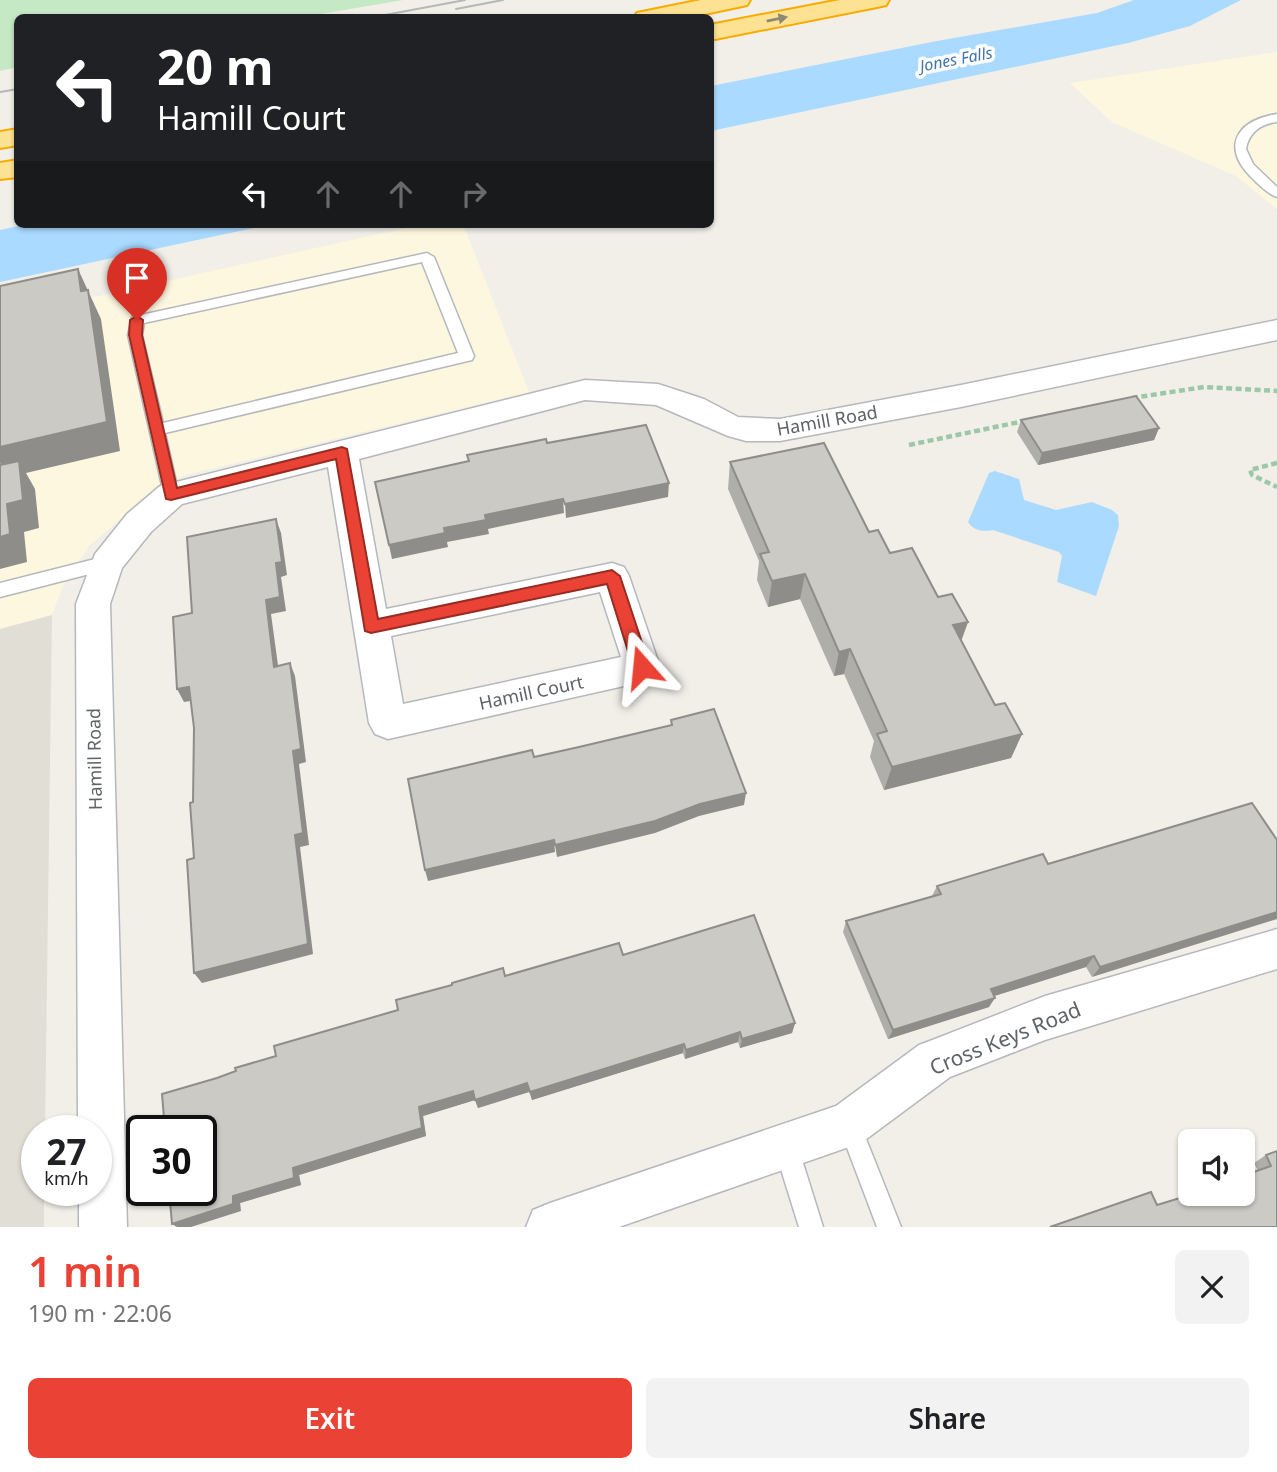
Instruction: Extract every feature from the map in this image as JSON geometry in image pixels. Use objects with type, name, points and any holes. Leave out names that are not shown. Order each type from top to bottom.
[{"type":"highway","points":[[666,14],[738,0]]},
{"type":"highway","points":[[714,32],[877,0]]},
{"type":"street","name":"Hamill Road","points":[[103,1227],[91,645],[93,604],[107,562],[139,523],[171,495],[585,390],[659,395],[693,407],[727,425],[746,430],[780,430],[961,396],[1277,330]]},
{"type":"street","points":[[342,453],[371,626]]},
{"type":"street","name":"Hamill Court","points":[[612,576],[642,667],[388,723],[371,626],[612,576]]},
{"type":"street","name":"Cross Keys Road","points":[[551,1227],[849,1124],[935,1061],[1045,1018],[1277,949]]},
{"type":"lane","points":[[1277,118],[1267,119],[1248,129],[1240,145],[1241,156],[1248,167],[1277,193]]},
{"type":"lane","points":[[156,430],[467,356],[427,257],[137,320],[135,335],[156,430],[171,495]]},
{"type":"lane","points":[[0,590],[107,562]]},
{"type":"lane","points":[[849,1124],[889,1227]]},
{"type":"lane","points":[[786,1147],[811,1227]]},
{"type":"path","points":[[1127,400],[1205,387],[1233,386],[1277,391]]},
{"type":"path","points":[[909,444],[1035,419]]},
{"type":"path","points":[[1277,463],[1250,470],[1252,475],[1277,487]]},
{"type":"shaded area","points":[[1277,52],[1277,209],[1236,176],[1112,122],[1070,83]]},
{"type":"shaded area","points":[[406,228],[465,228],[529,392],[181,476],[135,507],[89,546],[63,586],[52,615],[0,629],[0,318]]},
{"type":"shaded area","points":[[52,615],[45,1115],[21,1115],[21,1206],[44,1206],[44,1227],[0,1227],[0,629]]},
{"type":"green space","points":[[0,0],[403,0],[321,14],[14,14],[14,68],[0,71]]},
{"type":"water","name":"Jones Falls","points":[[1134,0],[1241,0],[1190,26],[1128,43],[714,130],[714,85],[937,41],[1097,13]]},
{"type":"water","points":[[14,227],[253,228],[0,282],[0,230]]},
{"type":"water","points":[[995,471],[1019,479],[1024,500],[1056,510],[1092,502],[1118,515],[1119,526],[1096,596],[1057,582],[1062,556],[1059,552],[993,530],[979,530],[970,525],[968,522],[989,473]]},
{"type":"building","points":[[78,269],[81,291],[88,290],[107,422],[0,447],[0,286]]},
{"type":"building","points":[[1136,396],[1159,428],[1042,453],[1021,420]]},
{"type":"building","points":[[646,425],[669,483],[565,504],[563,499],[485,515],[486,520],[444,528],[445,533],[389,545],[375,482],[469,461],[467,455],[546,439],[547,443]]},
{"type":"building","points":[[824,443],[869,532],[878,530],[890,553],[912,548],[938,597],[952,594],[968,622],[953,625],[995,705],[1005,703],[1022,734],[892,767],[877,734],[887,731],[850,649],[839,652],[805,574],[772,581],[760,554],[769,552],[730,462]]},
{"type":"building","points":[[19,461],[23,500],[7,504],[10,534],[0,537],[0,465]]},
{"type":"building","points":[[276,519],[282,562],[276,563],[280,597],[266,600],[274,667],[290,663],[301,749],[293,751],[303,833],[295,835],[308,944],[194,973],[187,860],[194,858],[190,803],[193,802],[194,728],[189,687],[177,689],[173,617],[192,613],[187,537]]},
{"type":"building","points":[[714,709],[746,793],[700,804],[655,821],[555,845],[554,840],[425,870],[408,779],[532,750],[534,757],[579,747],[672,725],[671,720]]},
{"type":"building","points":[[1252,803],[1277,840],[1277,912],[1100,967],[1094,956],[991,989],[995,998],[893,1030],[846,921],[941,894],[937,886],[1043,854],[1048,864]]},
{"type":"building","points":[[754,915],[795,1023],[742,1039],[740,1032],[686,1050],[684,1044],[530,1092],[527,1083],[475,1100],[473,1091],[419,1107],[422,1128],[293,1168],[294,1178],[233,1196],[233,1204],[172,1224],[170,1206],[217,1206],[217,1115],[164,1115],[162,1094],[217,1078],[236,1071],[235,1068],[276,1056],[274,1046],[398,1010],[396,1000],[452,983],[503,968],[505,976],[619,943],[623,955]]},
{"type":"building","points":[[1277,1151],[1277,1227],[1050,1227],[1151,1192],[1157,1205],[1178,1199],[1178,1206],[1255,1206],[1255,1172],[1271,1166],[1266,1155]]},
{"type":"tram line","points":[[390,14],[465,0]]},
{"type":"tram line","points":[[456,9],[503,0]]},
{"type":"tram line","points":[[0,92],[14,90]]},
{"type":"route","points":[[137,320],[135,335],[171,495],[342,453],[371,626],[612,576],[642,667]]}]
